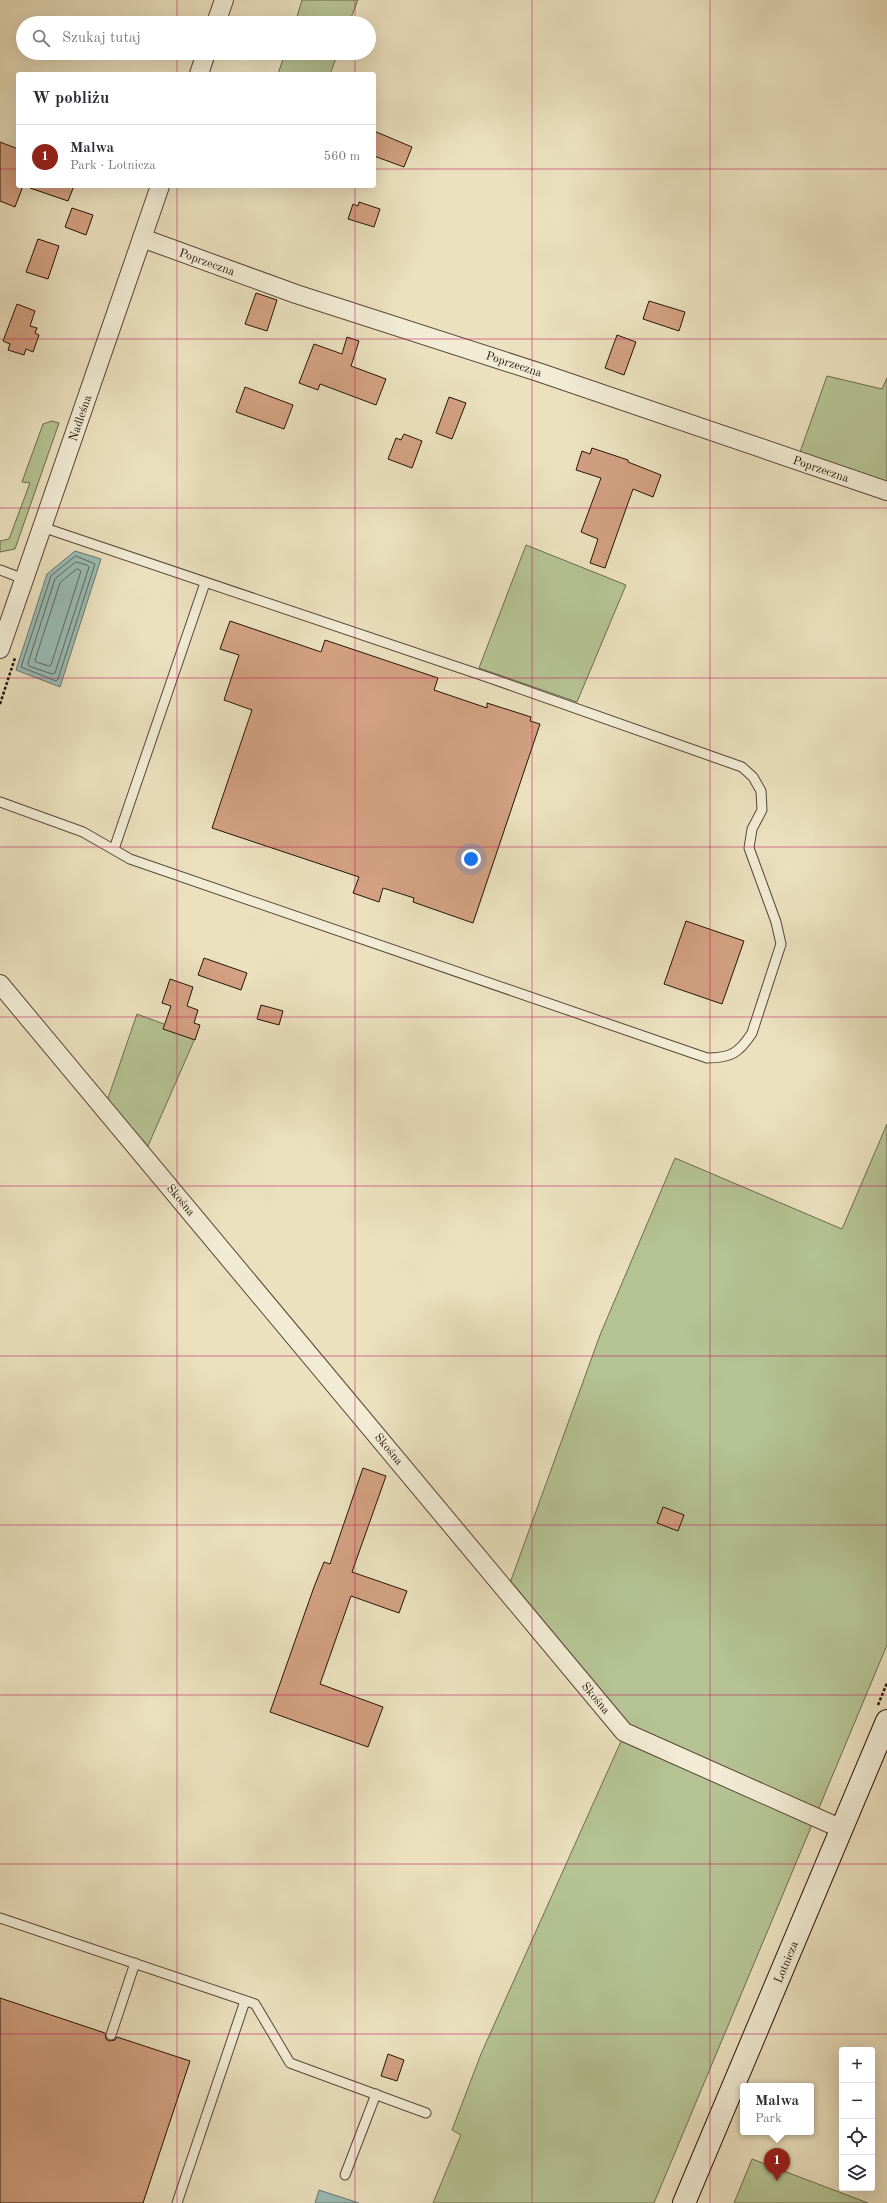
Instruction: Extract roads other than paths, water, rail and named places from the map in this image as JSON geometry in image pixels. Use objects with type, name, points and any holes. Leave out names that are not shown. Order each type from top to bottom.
[{"type":"main road","name":"Lotnicza","points":[[684,2203],[887,1721]]},
{"type":"street","points":[[218,16],[224,0]]},
{"type":"street","points":[[200,72],[204,60]]},
{"type":"street","name":"Nadleśna","points":[[1,643],[159,188]]},
{"type":"street","name":"Poprzeczna","points":[[142,238],[296,294],[541,373],[887,491]]},
{"type":"street","name":"Skośna","points":[[0,984],[624,1732],[842,1829]]},
{"type":"lane","points":[[0,802],[83,832],[130,859],[707,1058],[723,1058],[735,1054],[744,1045],[752,1033],[781,944],[776,922],[749,848],[752,829],[762,810],[761,791],[753,777],[742,767],[490,678],[42,527]]},
{"type":"lane","points":[[0,570],[24,579]]},
{"type":"lane","points":[[114,849],[205,583]]},
{"type":"lane","points":[[1,1920],[135,1963],[255,2004],[290,2063],[426,2113]]},
{"type":"lane","points":[[111,2035],[135,1963]]},
{"type":"lane","points":[[177,2203],[246,2001]]},
{"type":"lane","points":[[345,2175],[376,2094]]},
{"type":"water","points":[[75,551],[101,559],[60,687],[16,670],[47,574]]},
{"type":"water","points":[[319,2190],[359,2203],[315,2203]]},
{"type":"place","name":"Malwa","points":[[777,2181]]}]
